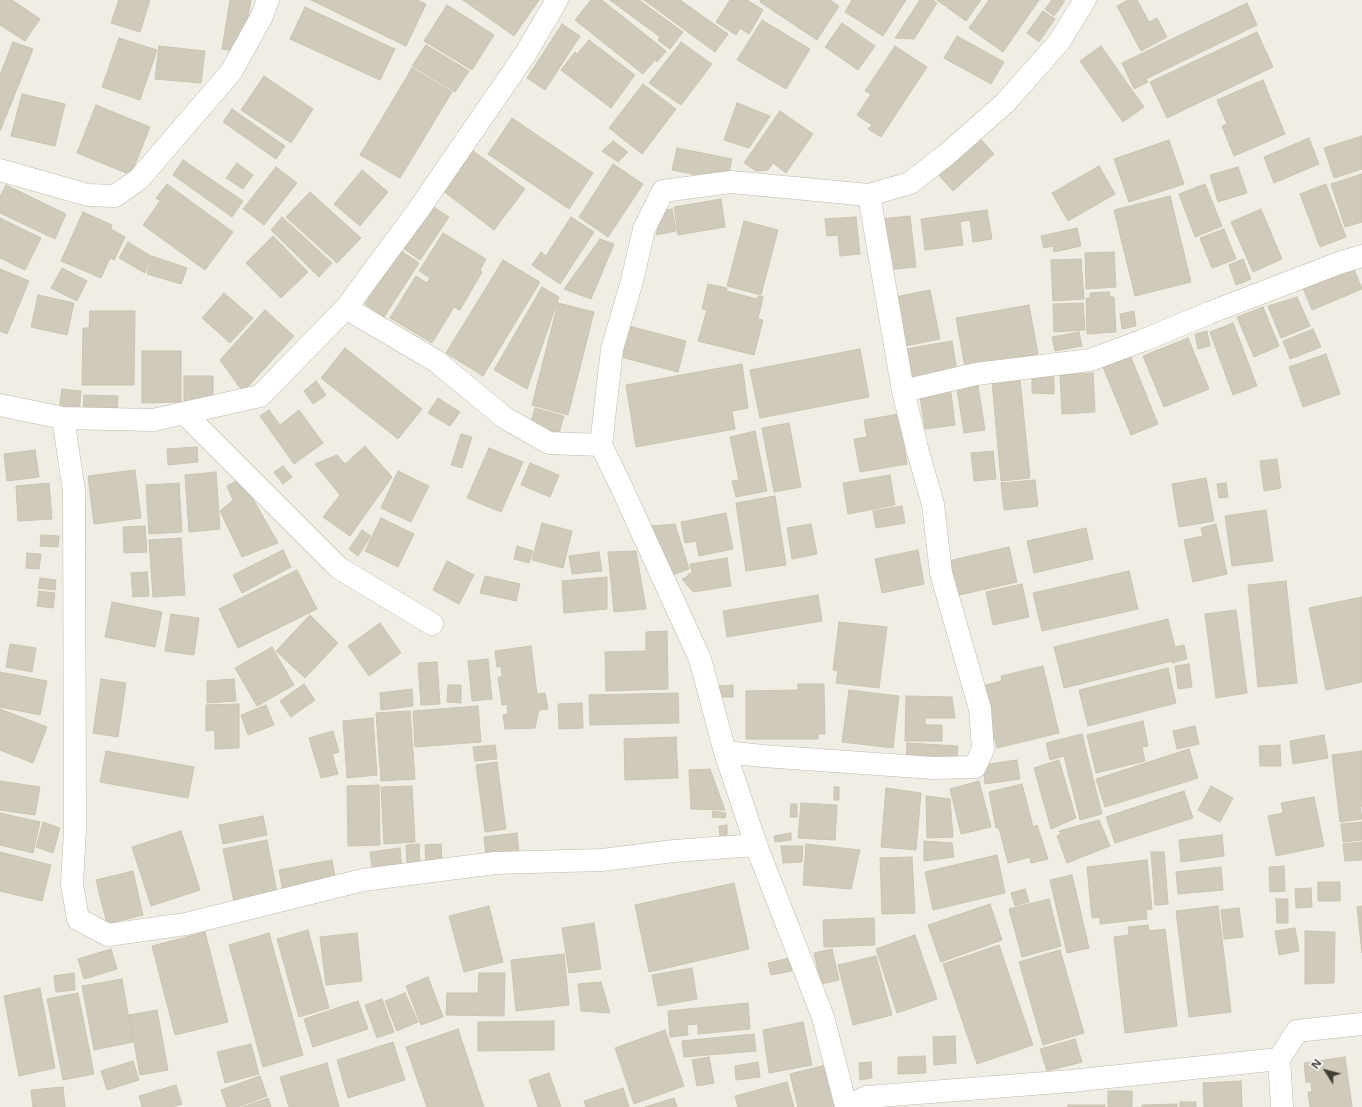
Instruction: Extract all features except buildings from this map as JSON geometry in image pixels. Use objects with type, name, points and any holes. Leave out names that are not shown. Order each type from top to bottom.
[{"type":"street","points":[[0,170],[88,195],[115,196],[139,179],[231,72],[262,16],[268,0]]},
{"type":"street","points":[[0,405],[63,418],[153,420],[260,396],[346,308],[433,190],[526,52],[557,0]]},
{"type":"street","points":[[1085,0],[1059,42],[1005,103],[946,155],[910,183],[869,195],[731,182],[663,191],[644,229],[632,281],[612,349],[601,445],[700,658],[726,752],[756,845],[823,1017],[846,1107],[867,1097],[1071,1081],[1279,1059]]},
{"type":"street","points":[[726,752],[933,768],[975,766],[983,749],[980,709],[941,573],[933,504],[903,391],[869,195]]},
{"type":"street","points":[[903,391],[976,374],[1090,360],[1339,263],[1362,256]]},
{"type":"street","points":[[346,308],[436,361],[505,418],[549,443],[601,445]]},
{"type":"street","points":[[184,413],[339,568],[432,624]]},
{"type":"street","points":[[63,418],[74,491],[75,830],[72,884],[78,919],[108,935],[186,924],[363,880],[494,863],[602,860],[674,851],[756,845]]},
{"type":"street","points":[[1282,1107],[1279,1059],[1297,1032],[1362,1024]]}]
